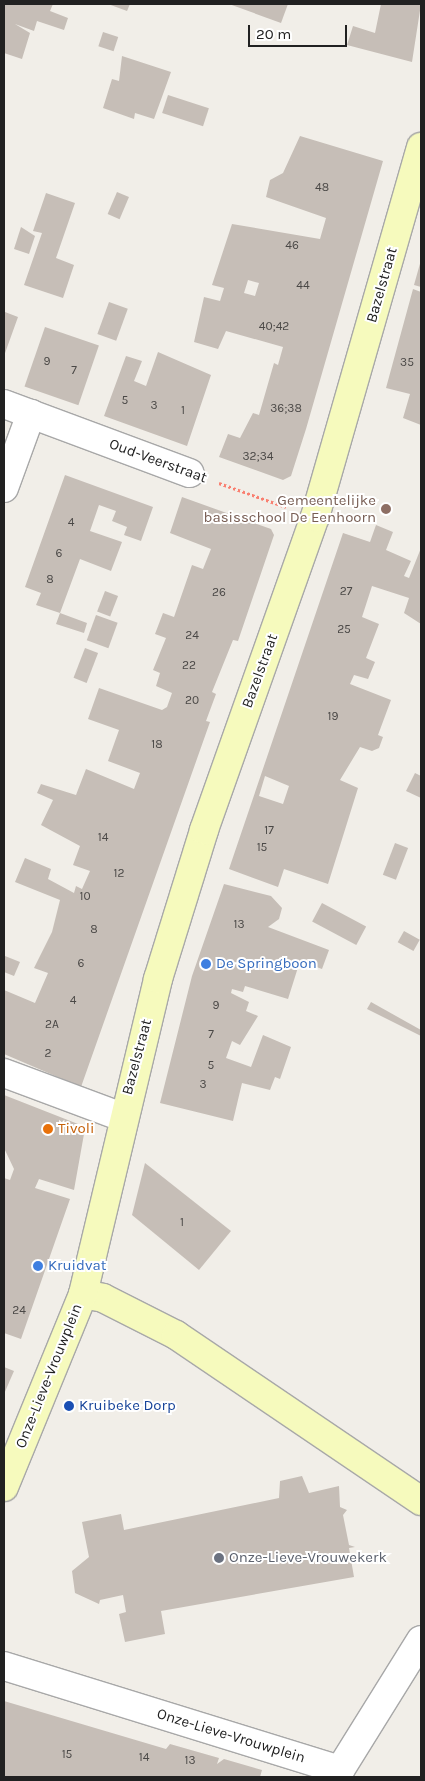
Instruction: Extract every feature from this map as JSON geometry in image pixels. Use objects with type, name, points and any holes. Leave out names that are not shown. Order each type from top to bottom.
[{"type":"main road","name":"Bazelstraat","points":[[104,1197],[122,1116],[204,830],[314,517],[421,147]]},
{"type":"main road","name":"Onze-Lieve-Vrouwplein","points":[[4,1486],[83,1294],[104,1197]]},
{"type":"main road","name":"Onze-Lieve-Vrouwplein","points":[[83,1294],[103,1298],[176,1335],[421,1501]]},
{"type":"street","name":"Oud-Veerstraat","points":[[4,404],[190,473]]},
{"type":"street","points":[[4,488],[31,414]]},
{"type":"street","points":[[4,1074],[122,1116]]},
{"type":"street","name":"Onze-Lieve-Vrouwplein","points":[[4,1666],[340,1774],[421,1640]]},
{"type":"path","name":"Oud-Veerstraat","points":[[190,473],[314,517]]},
{"type":"building","points":[[4,4],[53,4],[50,11],[68,18],[64,30],[37,21],[34,31],[15,24],[30,33],[22,59],[4,53]]},
{"type":"building","points":[[108,4],[130,4],[127,11]]},
{"type":"building","points":[[229,4],[288,4],[281,23]]},
{"type":"building","points":[[381,4],[421,4],[412,62],[347,45],[353,26],[375,33]]},
{"type":"building","points":[[103,32],[118,37],[114,51],[98,46]]},
{"type":"building","points":[[122,56],[171,72],[154,119],[135,113],[134,119],[103,108],[112,79],[119,81]]},
{"type":"building","points":[[168,95],[209,108],[203,126],[162,113]]},
{"type":"building","points":[[300,136],[383,161],[306,429],[291,476],[283,480],[219,457],[228,434],[240,438],[253,413],[259,415],[274,363],[278,365],[283,347],[226,331],[218,349],[194,342],[204,297],[220,301],[224,288],[212,285],[232,224],[320,239],[326,218],[266,197],[270,180],[283,173]],"holes":[[[248,280],[259,283],[255,296],[244,293]]]},
{"type":"building","points":[[117,192],[129,197],[120,219],[108,214]]},
{"type":"building","points":[[46,193],[75,203],[56,258],[74,265],[63,298],[24,285],[42,233],[33,231]]},
{"type":"building","points":[[21,227],[35,236],[29,254],[14,249]]},
{"type":"building","points":[[421,260],[421,287],[414,285]]},
{"type":"building","points":[[413,289],[421,292],[421,425],[403,418],[410,394],[386,388]]},
{"type":"building","points":[[109,302],[128,309],[116,341],[97,334]]},
{"type":"building","points":[[4,304],[5,312],[18,317],[4,356]]},
{"type":"building","points":[[45,327],[99,346],[78,405],[24,387]]},
{"type":"building","points":[[158,352],[211,375],[187,446],[104,416],[126,356],[142,361],[134,381],[146,386]]},
{"type":"building","points":[[65,475],[153,507],[141,541],[124,535],[127,527],[112,521],[116,511],[99,505],[90,531],[122,542],[111,571],[80,559],[60,613],[36,605],[41,593],[25,587]]},
{"type":"building","points":[[182,497],[271,529],[274,535],[238,641],[233,640],[212,692],[216,694],[206,721],[210,722],[81,1087],[4,1054],[4,990],[35,1003],[48,973],[34,968],[52,932],[60,900],[15,882],[25,858],[51,869],[48,879],[74,893],[76,886],[82,889],[90,871],[73,865],[80,846],[41,825],[53,800],[37,793],[41,784],[76,795],[86,769],[134,789],[140,773],[108,761],[119,730],[88,719],[99,688],[162,710],[167,707],[172,693],[156,686],[160,673],[153,670],[166,638],[155,634],[163,613],[174,617],[192,565],[203,569],[211,549],[170,533]]},
{"type":"building","points":[[376,525],[393,532],[386,550],[411,561],[404,576],[409,578],[421,548],[421,624],[404,613],[409,598],[372,586],[362,617],[379,624],[366,658],[375,662],[368,679],[354,675],[350,684],[391,700],[378,735],[383,737],[379,748],[372,751],[360,747],[340,780],[358,788],[328,884],[284,869],[278,887],[229,869],[343,533],[370,542]],"holes":[[[265,776],[289,786],[283,804],[259,796]]]},
{"type":"building","points":[[105,591],[118,596],[110,617],[97,612]]},
{"type":"building","points":[[60,613],[87,623],[84,633],[56,624]]},
{"type":"building","points":[[96,615],[118,623],[108,648],[87,640]]},
{"type":"building","points":[[85,648],[98,653],[87,683],[74,678]]},
{"type":"building","points":[[415,773],[421,776],[421,798],[406,791]]},
{"type":"building","points":[[395,843],[408,848],[396,880],[383,875]]},
{"type":"building","points":[[224,884],[271,896],[282,908],[279,919],[268,927],[329,950],[322,969],[300,961],[288,999],[245,986],[243,992],[232,989],[231,993],[249,1002],[246,1011],[258,1016],[240,1045],[232,1041],[226,1058],[251,1067],[263,1035],[291,1047],[280,1079],[275,1077],[270,1090],[242,1083],[233,1121],[160,1103],[192,976]]},
{"type":"building","points":[[322,903],[366,926],[356,945],[312,922]]},
{"type":"building","points":[[404,931],[420,940],[413,951],[398,942]]},
{"type":"building","points":[[5,956],[20,962],[14,976],[4,972]]},
{"type":"building","points":[[371,1002],[421,1030],[421,1036],[367,1009]]},
{"type":"building","points":[[4,1095],[78,1124],[84,1134],[74,1190],[39,1179],[35,1188],[70,1199],[21,1339],[4,1333],[4,1178],[10,1180],[14,1169],[4,1148]]},
{"type":"building","points":[[145,1163],[231,1231],[199,1270],[132,1215]]},
{"type":"building","points":[[4,1367],[14,1371],[4,1394]]},
{"type":"building","name":"Onze-Lieve-Vrouwekerk","points":[[302,1476],[309,1493],[339,1486],[340,1507],[347,1510],[343,1515],[349,1545],[355,1547],[349,1548],[354,1577],[161,1611],[165,1634],[125,1642],[119,1614],[126,1612],[123,1595],[100,1600],[99,1604],[75,1593],[72,1571],[89,1557],[82,1522],[121,1514],[124,1530],[279,1498],[280,1481]]},
{"type":"building","points":[[4,1701],[166,1749],[170,1744],[219,1758],[217,1764],[224,1759],[262,1770],[260,1777],[4,1777]]},
{"type":"place","name":"Gemeentelijke basisschool De Eenhoorn","points":[[386,509]]},
{"type":"place","name":"De Springboon","points":[[206,964]]},
{"type":"place","name":"Tivoli","points":[[48,1129]]},
{"type":"place","name":"Kruidvat","points":[[38,1266]]},
{"type":"place","name":"Kruibeke Dorp","points":[[69,1406]]},
{"type":"place","name":"Onze-Lieve-Vrouwekerk","points":[[219,1558]]}]
